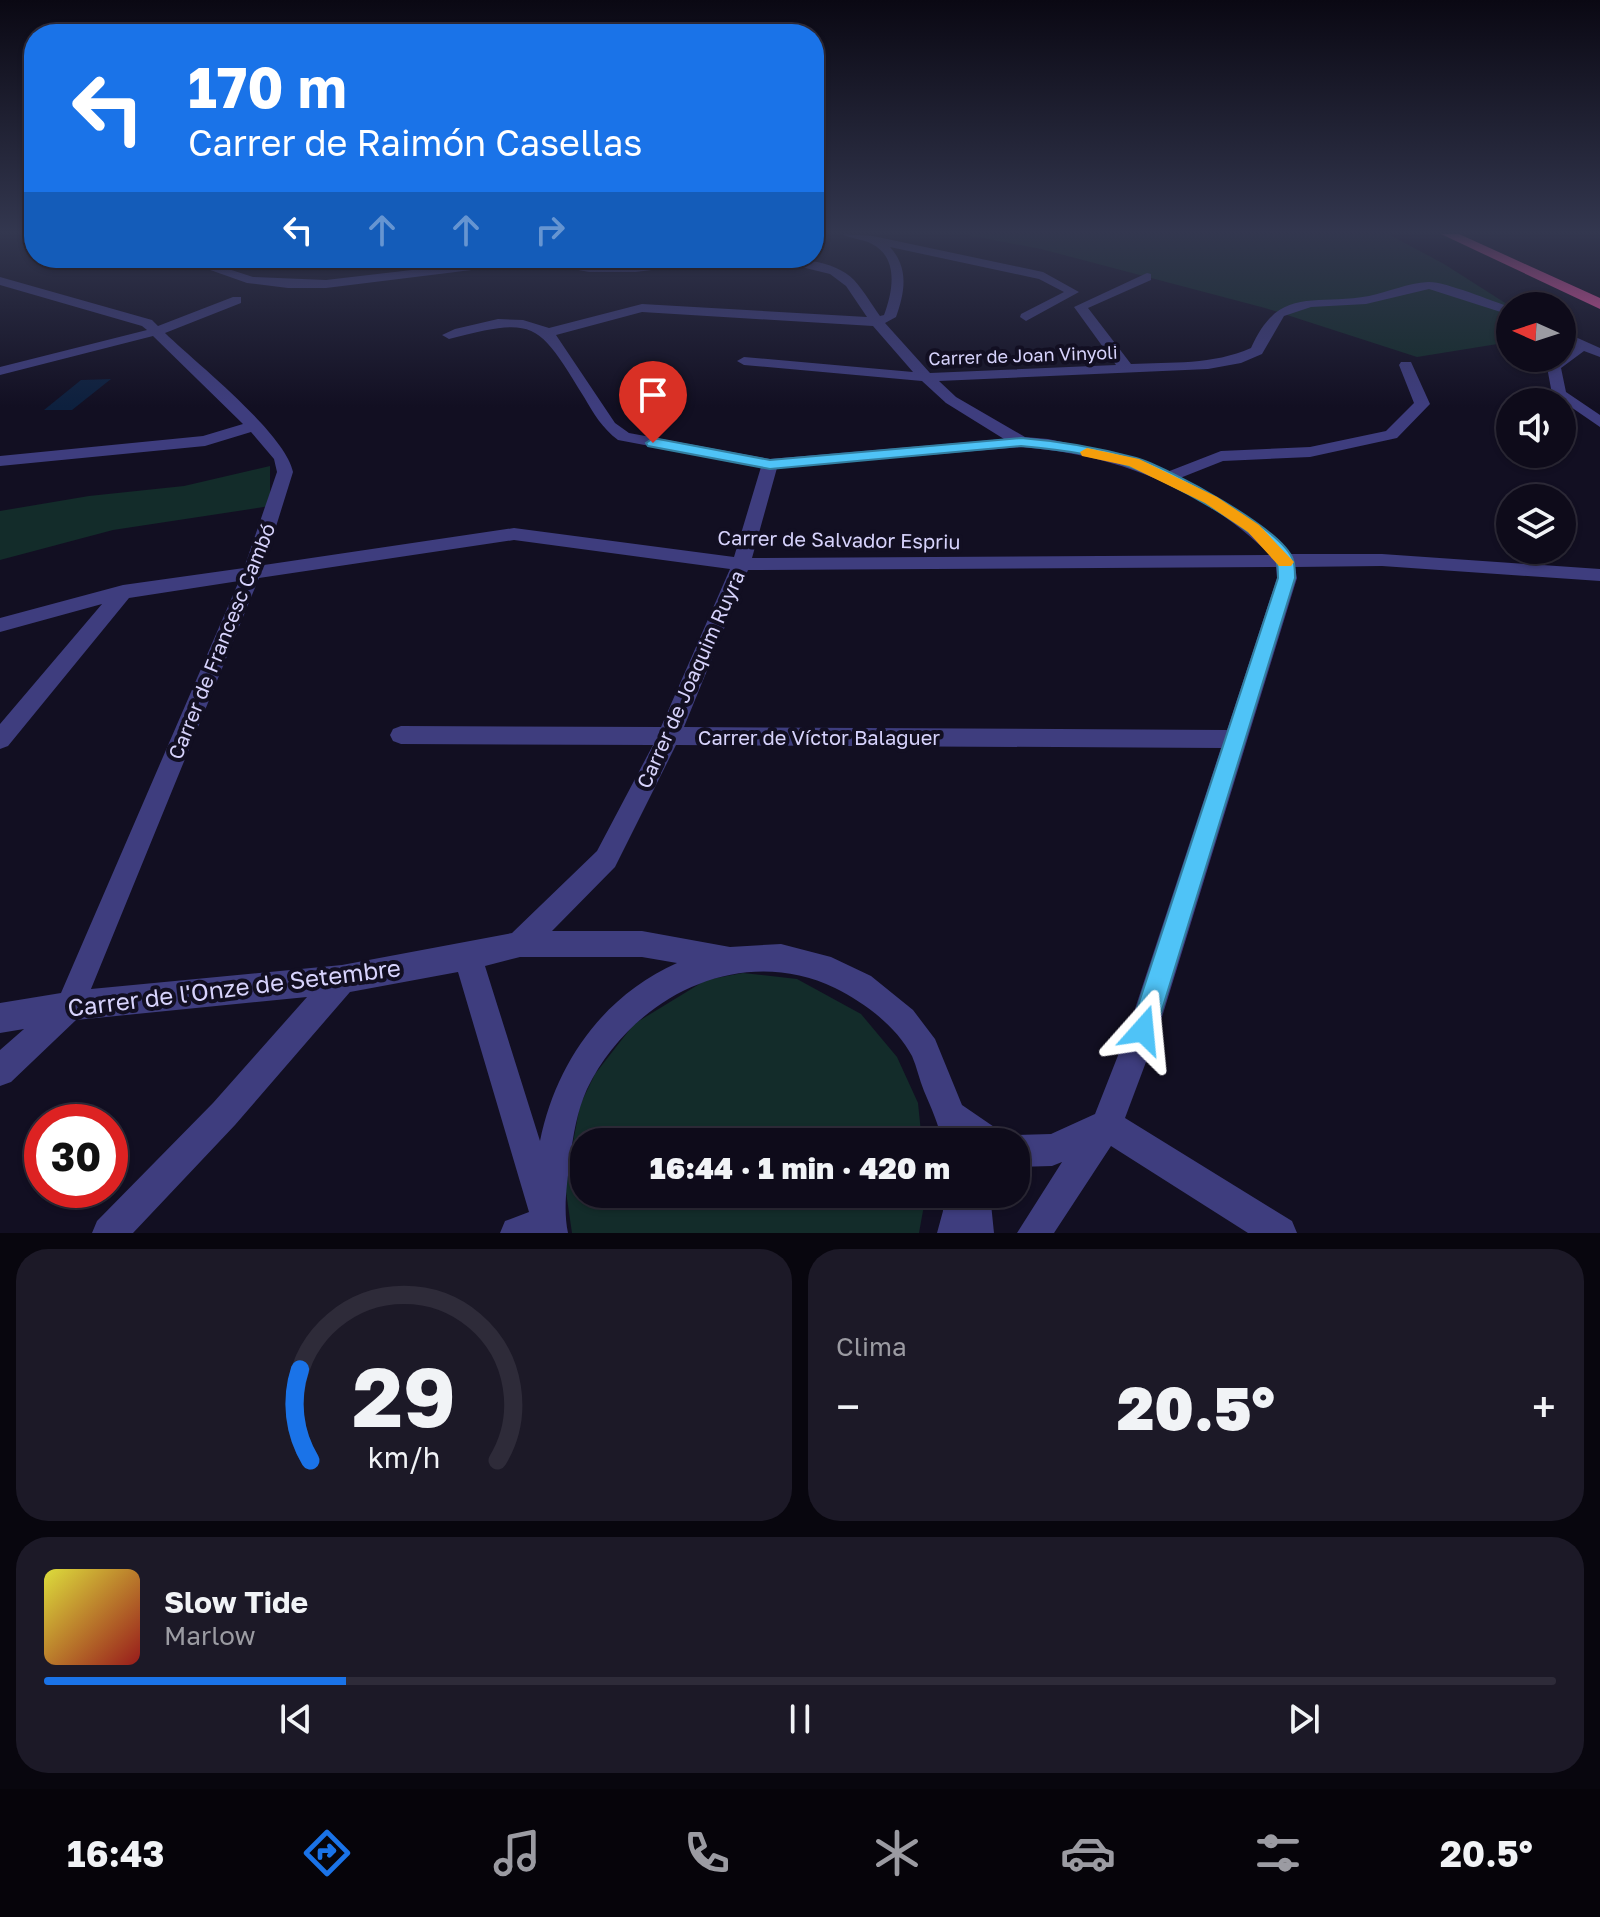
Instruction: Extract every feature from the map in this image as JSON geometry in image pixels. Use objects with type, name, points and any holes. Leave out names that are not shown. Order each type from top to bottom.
[{"type":"highway","points":[[1573,292],[1600,304]]},
{"type":"street","name":"Carrer de Francesc Cambó","points":[[37,292],[147,323],[254,426],[282,458],[285,472],[252,573],[70,1006]]},
{"type":"street","points":[[856,292],[877,322],[951,400],[1021,442]]},
{"type":"street","points":[[449,335],[489,324],[512,322],[547,333],[642,308],[877,322],[890,317],[897,292]]},
{"type":"street","points":[[1026,317],[1072,292]]},
{"type":"street","points":[[1115,292],[1080,307],[1127,369]]},
{"type":"street","name":"Carrer de Joan Vinyoli","points":[[744,361],[926,377],[1208,365],[1236,360],[1257,351],[1265,332],[1279,313],[1310,303],[1366,300],[1402,292]]},
{"type":"street","name":"Carrer de Joan Vinyoli","points":[[1450,292],[1496,306]]},
{"type":"street","points":[[0,371],[154,332],[237,300]]},
{"type":"street","points":[[547,333],[609,426],[624,437],[770,464],[1021,442],[1048,444],[1134,462],[1211,500],[1253,528],[1285,559],[1287,578],[1143,1030],[1106,1125],[1034,1233]]},
{"type":"street","points":[[1576,342],[1600,353]]},
{"type":"street","points":[[1583,345],[1554,367],[1559,394],[1600,422]]},
{"type":"street","points":[[1166,478],[1221,456],[1310,452],[1391,435],[1422,404],[1406,365]]},
{"type":"street","points":[[0,461],[205,441],[254,426]]},
{"type":"street","name":"Carrer de Joaquim Ruyra","points":[[520,944],[606,859],[669,736],[741,564],[770,464]]},
{"type":"street","name":"Carrer de Salvador Espriu","points":[[0,625],[123,592],[514,534],[741,564],[1382,560],[1600,575]]},
{"type":"street","points":[[0,740],[123,592]]},
{"type":"street","name":"Carrer de Víctor Balaguer","points":[[401,735],[1236,739]]},
{"type":"street","points":[[539,1230],[468,957],[520,944],[642,944],[724,958],[779,955],[833,969],[881,999],[922,1045],[954,1128]]},
{"type":"street","name":"Carrer de l'Onze de Setembre","points":[[0,1018],[70,1006],[342,979],[468,957]]},
{"type":"street","points":[[539,1230],[553,1144],[579,1075],[619,1019],[669,979],[724,958]]},
{"type":"street","points":[[109,1233],[224,1114],[342,979]]},
{"type":"street","points":[[0,1071],[70,1006]]},
{"type":"street","points":[[1030,1151],[1052,1150],[1106,1125]]},
{"type":"street","points":[[1106,1125],[1280,1233]]},
{"type":"street","points":[[954,1233],[960,1208]]},
{"type":"street","points":[[974,1208],[977,1233]]},
{"type":"green space","points":[[1203,292],[1487,292],[1496,297],[1496,344],[1417,357],[1265,308]]},
{"type":"green space","points":[[270,466],[270,506],[113,530],[0,560],[0,511],[89,496],[184,486]]},
{"type":"green space","points":[[743,973],[797,979],[861,1014],[897,1057],[918,1103],[921,1128],[576,1128],[580,1105],[595,1074],[634,1024],[706,980]]},
{"type":"green space","points":[[570,1158],[570,1208],[923,1208],[919,1233],[572,1233],[565,1185]]},
{"type":"water","points":[[111,379],[72,410],[44,410],[81,380]]},
{"type":"slow traffic","points":[[1087,452],[1134,462],[1211,500],[1253,528],[1285,562]]},
{"type":"route","points":[[653,443],[770,464],[1021,442],[1048,444],[1134,462],[1211,500],[1253,528],[1285,559],[1287,578],[1143,1030]]}]
